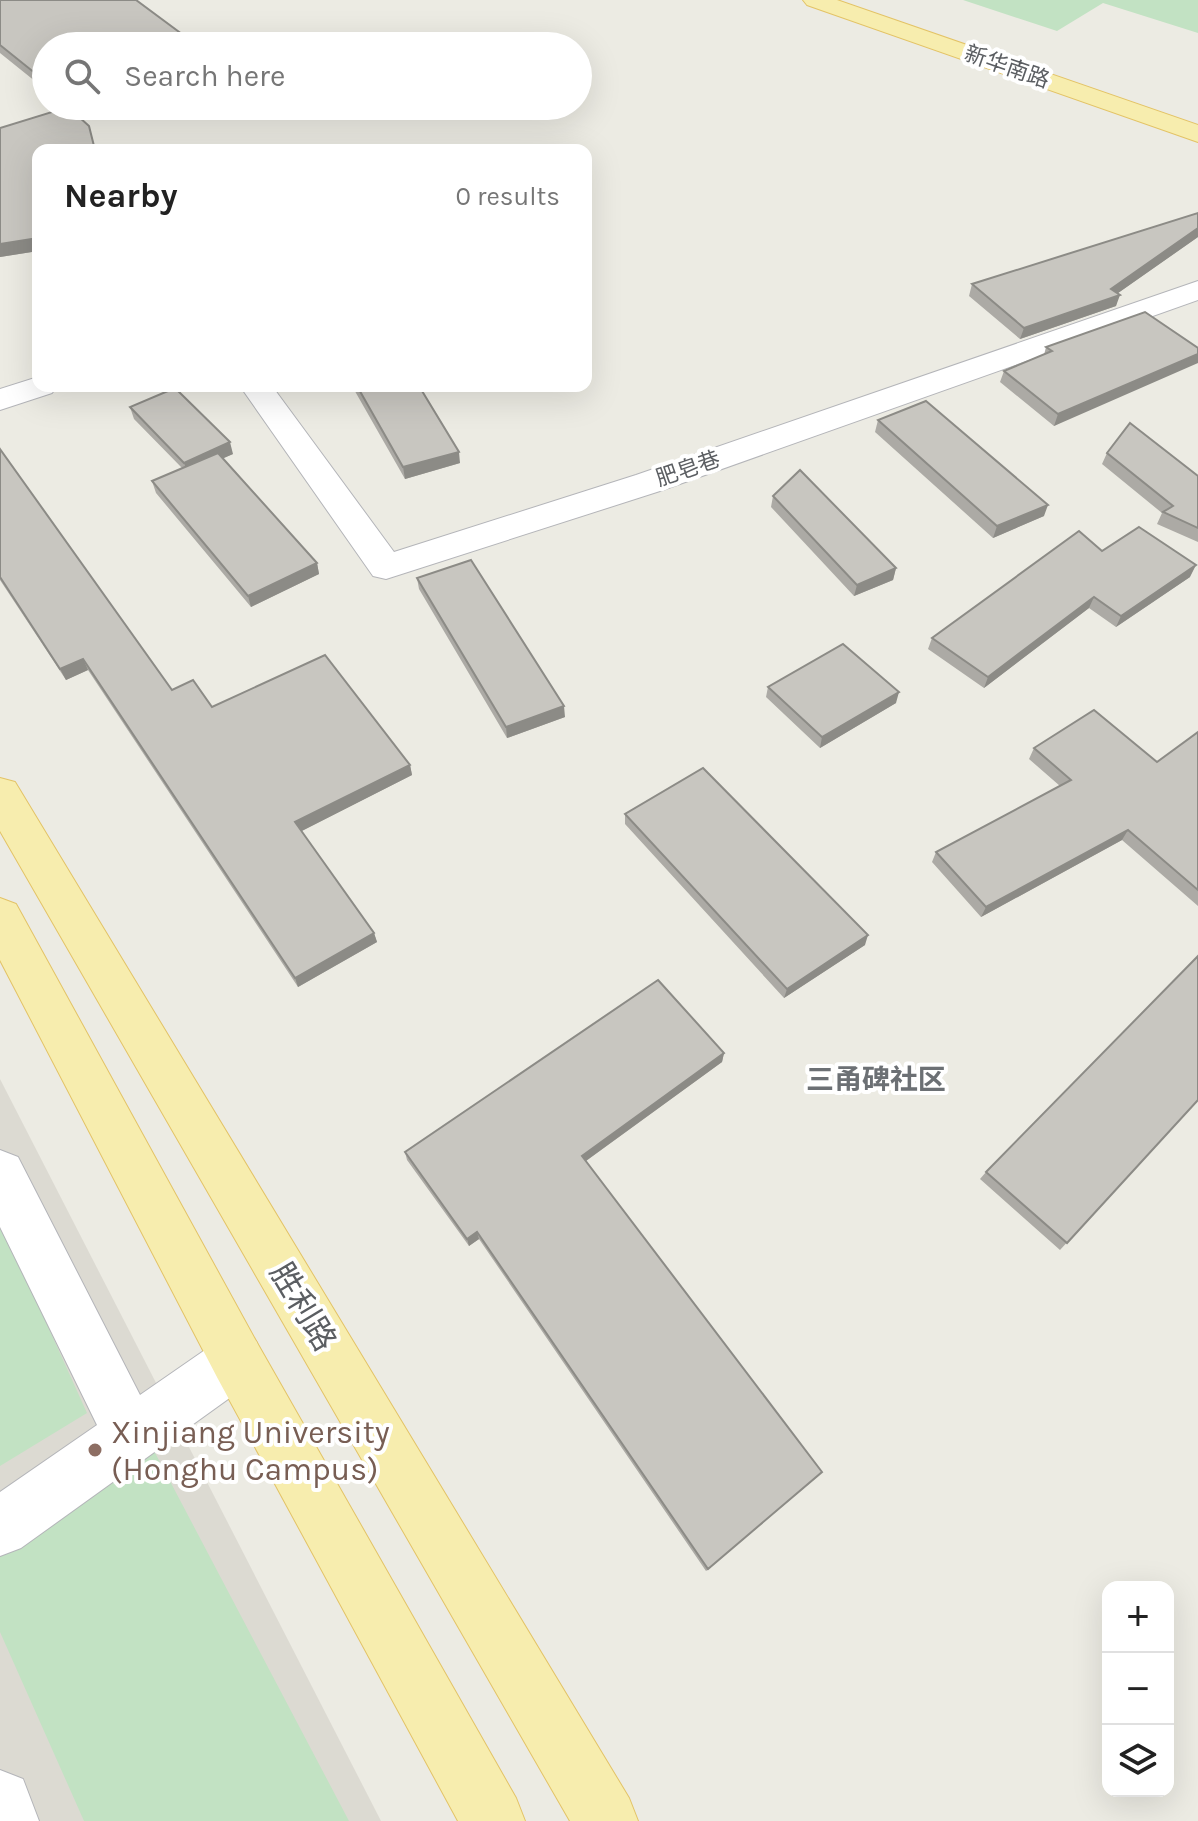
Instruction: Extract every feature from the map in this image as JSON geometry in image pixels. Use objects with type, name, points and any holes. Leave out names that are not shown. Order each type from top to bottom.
[{"type":"main road","name":"新华南路","points":[[815,0],[1198,134]]},
{"type":"main road","name":"胜利路","points":[[0,794],[606,1821]]},
{"type":"main road","points":[[0,917],[237,1360],[493,1821]]},
{"type":"street","name":"肥皂巷","points":[[260,392],[386,567],[648,483],[1198,290]]},
{"type":"street","points":[[0,400],[32,389]]},
{"type":"street","points":[[0,1174],[131,1435]]},
{"type":"street","points":[[0,1527],[237,1360]]},
{"type":"street","points":[[0,1802],[7,1821]]},
{"type":"shaded area","name":"Xinjiang University (Honghu Campus)","points":[[0,1079],[381,1821],[0,1821]]},
{"type":"green space","points":[[963,0],[1198,0],[1198,33],[1103,3],[1057,31]]},
{"type":"green space","points":[[0,1220],[87,1413],[0,1466]]},
{"type":"green space","points":[[152,1447],[349,1821],[84,1821],[0,1632],[0,1555]]},
{"type":"building","points":[[0,0],[136,0],[179,32],[32,32],[32,71],[0,45]]},
{"type":"building","points":[[32,118],[82,120],[89,126],[94,144],[32,144],[32,239],[0,244],[0,128]]},
{"type":"building","points":[[1198,213],[1198,228],[1111,289],[1120,295],[1024,328],[972,284]]},
{"type":"building","points":[[1145,312],[1198,348],[1198,354],[1058,414],[1004,371],[1052,351],[1046,347]]},
{"type":"building","points":[[166,392],[179,392],[230,442],[184,463],[130,407]]},
{"type":"building","points":[[360,392],[423,392],[459,452],[403,467]]},
{"type":"building","points":[[926,401],[1048,505],[997,526],[878,420]]},
{"type":"building","points":[[1130,423],[1198,476],[1198,528],[1163,512],[1173,506],[1107,453]]},
{"type":"building","points":[[0,449],[172,690],[193,680],[212,707],[325,655],[410,765],[295,822],[374,933],[295,978],[83,659],[60,669],[0,577]]},
{"type":"building","points":[[218,453],[317,563],[248,596],[152,481]]},
{"type":"building","points":[[800,470],[896,568],[857,585],[773,496]]},
{"type":"building","points":[[1139,527],[1196,565],[1121,616],[1094,597],[988,677],[932,638],[1079,531],[1102,551]]},
{"type":"building","points":[[471,560],[564,706],[506,727],[417,578]]},
{"type":"building","points":[[843,644],[899,692],[822,737],[768,687]]},
{"type":"building","points":[[1094,710],[1157,762],[1198,732],[1198,890],[1128,830],[986,907],[936,852],[1071,780],[1034,748]]},
{"type":"building","points":[[703,768],[868,935],[787,989],[625,814]]},
{"type":"building","points":[[1198,956],[1198,1100],[1067,1243],[986,1172]]},
{"type":"building","points":[[658,980],[724,1053],[582,1156],[822,1472],[708,1569],[477,1232],[467,1239],[405,1152]]},
{"type":"place","name":"Xinjiang University (Honghu Campus)","points":[[95,1450]]},
{"type":"district","name":"三甬碑社区","points":[[876,1079]]}]
